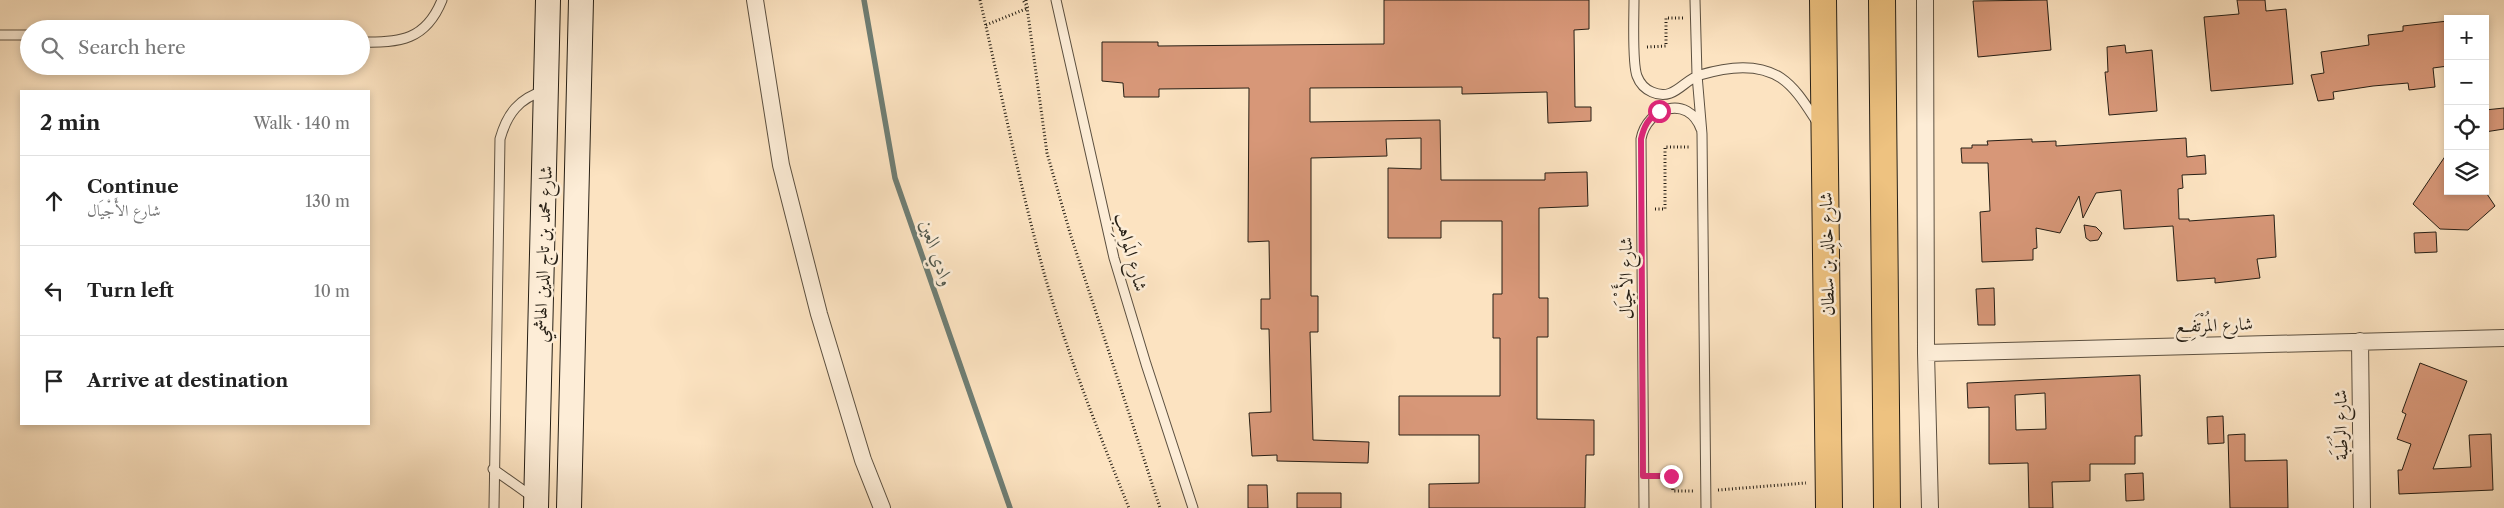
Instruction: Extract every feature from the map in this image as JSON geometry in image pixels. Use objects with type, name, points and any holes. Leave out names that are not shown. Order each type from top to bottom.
[{"type":"main road","name":"شارع خالِد بن سلطان","points":[[1823,0],[1829,508]]},
{"type":"main road","points":[[1882,0],[1887,508]]},
{"type":"street","name":"شارع محمد بن تاج الدين الهاشمي","points":[[569,508],[581,0]]},
{"type":"street","points":[[755,0],[781,165],[819,314],[863,460],[882,508]]},
{"type":"street","points":[[1925,0],[1926,353],[1930,508]]},
{"type":"street","name":"شارع محمد بن تاج الدين الهاشمي","points":[[536,504],[547,90],[543,5]]},
{"type":"street","name":"شارع المُرْتَفِع","points":[[1926,353],[2504,338]]},
{"type":"street","name":"شارع الرُطَبَة","points":[[2360,341],[2362,508]]},
{"type":"lane","points":[[370,42],[392,42],[410,38],[425,28],[437,13],[442,0]]},
{"type":"lane","name":"شارع المَواهِب","points":[[1056,0],[1114,258],[1193,508]]},
{"type":"lane","points":[[1634,0],[1636,76],[1644,88],[1655,93],[1676,92],[1697,75],[1738,67],[1753,67],[1767,71],[1792,87],[1825,134]]},
{"type":"lane","points":[[1695,0],[1697,75],[1702,134],[1706,508]]},
{"type":"lane","points":[[0,35],[20,35]]},
{"type":"lane","points":[[494,508],[493,469],[500,139],[507,118],[521,102],[533,94],[547,90]]},
{"type":"lane","name":"شارع الأَجْيَال","points":[[1644,508],[1641,139],[1643,128],[1650,118],[1659,111],[1670,108],[1681,109],[1691,114],[1699,123],[1702,134]]},
{"type":"lane","points":[[493,469],[536,504]]},
{"type":"path","points":[[980,0],[1014,158],[1045,274],[1092,414],[1129,508]]},
{"type":"path","points":[[1025,0],[1028,8],[1047,153],[1070,233],[1160,508]]},
{"type":"path","points":[[986,25],[1028,8]]},
{"type":"path","points":[[1634,47],[1666,46],[1666,18],[1695,18]]},
{"type":"path","points":[[1642,210],[1664,209],[1665,147],[1702,147]]},
{"type":"path","points":[[1643,476],[1671,476],[1673,491],[1829,482]]},
{"type":"building","points":[[1384,0],[1589,0],[1589,29],[1574,30],[1575,107],[1591,107],[1591,121],[1548,123],[1547,92],[1462,94],[1462,87],[1310,88],[1310,122],[1440,120],[1441,180],[1545,180],[1545,173],[1587,172],[1588,206],[1539,208],[1539,298],[1548,298],[1548,337],[1537,337],[1537,419],[1594,420],[1594,455],[1586,455],[1585,508],[1429,508],[1429,484],[1479,483],[1479,435],[1399,435],[1399,396],[1500,396],[1500,338],[1493,338],[1493,294],[1502,294],[1502,221],[1441,221],[1441,238],[1388,238],[1388,168],[1421,169],[1421,138],[1386,139],[1387,156],[1311,158],[1311,296],[1318,296],[1318,332],[1310,332],[1313,440],[1369,442],[1368,463],[1277,461],[1277,455],[1252,456],[1249,413],[1271,412],[1269,329],[1261,329],[1261,299],[1270,299],[1269,241],[1248,242],[1249,88],[1159,89],[1159,97],[1124,97],[1123,83],[1102,81],[1102,42],[1158,42],[1158,46],[1384,44]]},
{"type":"building","points":[[2047,0],[2051,50],[1978,57],[1973,1]]},
{"type":"building","points":[[2237,0],[2265,0],[2266,11],[2286,9],[2293,84],[2211,91],[2204,17],[2239,14]]},
{"type":"building","points":[[2444,21],[2444,67],[2433,68],[2435,87],[2409,90],[2408,83],[2373,86],[2333,92],[2334,99],[2318,101],[2311,75],[2324,73],[2321,52],[2369,45],[2368,35],[2403,31],[2403,26]]},
{"type":"building","points":[[2125,45],[2126,53],[2152,50],[2157,111],[2109,115],[2105,72],[2108,72],[2107,47]]},
{"type":"building","points":[[2504,108],[2504,129],[2489,131],[2489,110]]},
{"type":"building","points":[[2186,138],[2187,157],[2205,155],[2206,174],[2182,175],[2183,188],[2178,189],[2179,219],[2189,219],[2189,221],[2274,215],[2276,257],[2257,259],[2260,278],[2215,283],[2215,278],[2177,281],[2173,226],[2124,229],[2121,190],[2096,193],[2083,218],[2079,196],[2060,233],[2036,228],[2037,248],[2033,249],[2033,260],[1982,262],[1980,212],[1990,211],[1988,163],[1962,163],[1961,148],[1972,148],[1972,145],[1988,145],[1987,141],[2032,139],[2032,142],[2056,141],[2056,146]]},
{"type":"building","points":[[2444,158],[2444,195],[2488,195],[2495,206],[2468,230],[2440,229],[2413,204]]},
{"type":"building","points":[[2084,225],[2096,227],[2102,233],[2098,240],[2090,241],[2086,238]]},
{"type":"building","points":[[2436,232],[2437,252],[2415,253],[2414,233]]},
{"type":"building","points":[[1994,288],[1995,325],[1978,325],[1976,289]]},
{"type":"building","points":[[2420,363],[2467,381],[2433,469],[2471,467],[2469,435],[2491,434],[2493,490],[2399,494],[2398,470],[2402,470],[2411,444],[2397,439],[2406,414],[2402,412]]},
{"type":"building","points":[[2140,375],[2142,436],[2135,436],[2135,464],[2090,464],[2090,481],[2052,482],[2053,508],[2029,508],[2028,463],[1989,464],[1989,407],[1968,408],[1967,383]],"holes":[[[2045,393],[2046,429],[2016,430],[2015,395]]]},
{"type":"building","points":[[2223,416],[2224,443],[2208,444],[2207,417]]},
{"type":"building","points":[[2245,434],[2245,461],[2287,460],[2288,508],[2230,508],[2228,435]]},
{"type":"building","points":[[2143,473],[2144,500],[2126,501],[2125,474]]},
{"type":"building","points":[[1248,485],[1267,485],[1268,508],[1248,508]]},
{"type":"building","points":[[1297,493],[1341,493],[1341,508],[1297,508]]},
{"type":"waterway","name":"وادي العين","points":[[864,0],[895,178],[1010,508]]},
{"type":"route","points":[[1659,111],[1650,118],[1643,128],[1641,139],[1643,476],[1671,476]]}]
